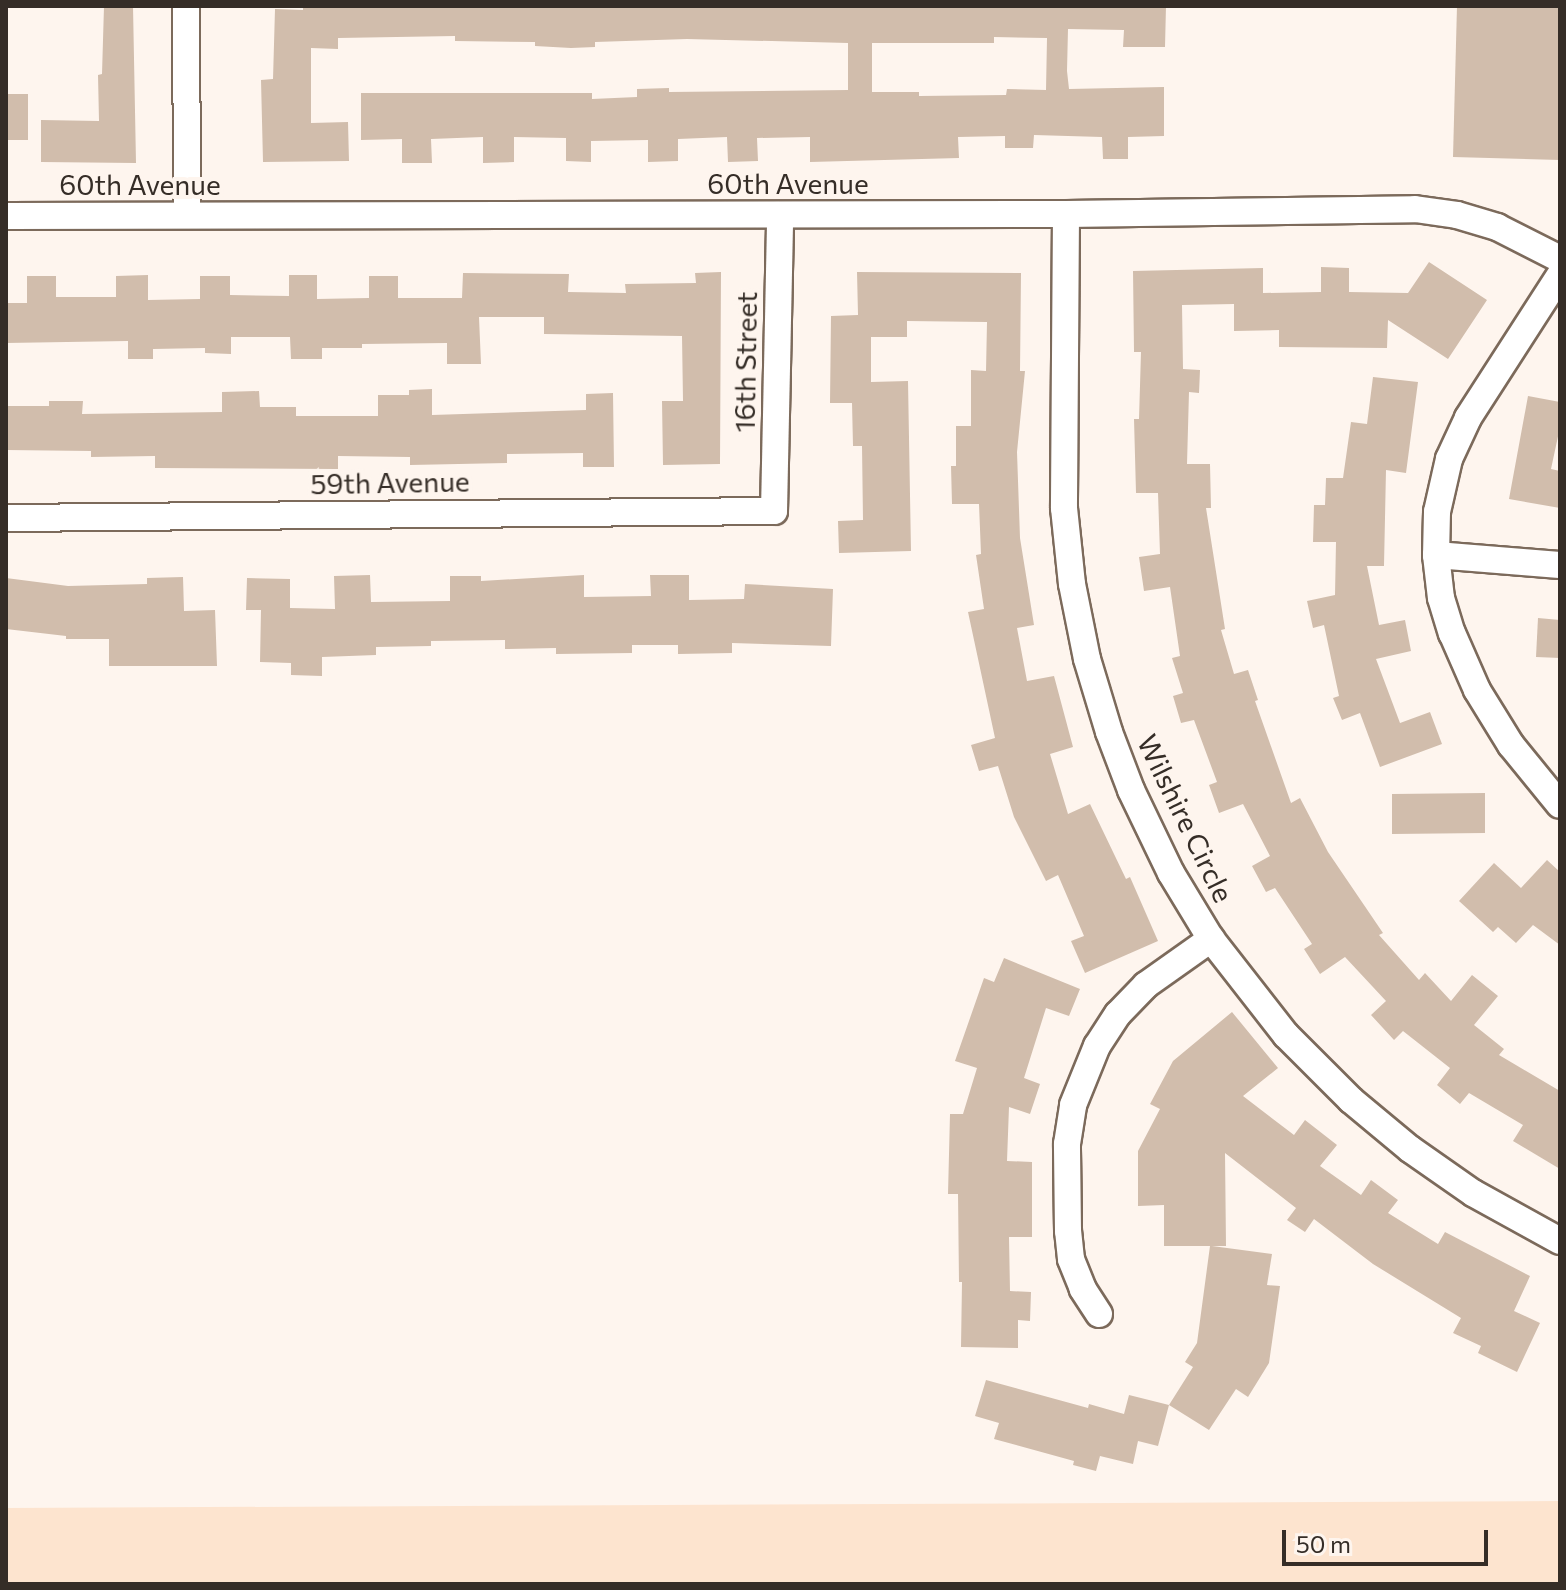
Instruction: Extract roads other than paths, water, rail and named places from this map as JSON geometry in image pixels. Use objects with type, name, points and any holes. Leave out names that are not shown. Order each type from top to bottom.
[{"type":"street","points":[[186,6],[187,215]]},
{"type":"street","name":"60th Avenue","points":[[6,216],[1066,214],[1415,209],[1457,215],[1497,227],[1560,259]]},
{"type":"street","name":"Wilshire Circle","points":[[1066,214],[1064,508],[1081,629],[1109,732],[1131,790],[1171,873],[1211,939],[1286,1035],[1351,1100],[1410,1149],[1473,1193],[1560,1241]]},
{"type":"street","name":"16th Street","points":[[774,511],[780,215]]},
{"type":"street","points":[[1560,275],[1468,418],[1449,459],[1437,512],[1436,555],[1441,598],[1452,633],[1477,690],[1511,745],[1560,805]]},
{"type":"street","name":"59th Avenue","points":[[6,518],[774,511]]},
{"type":"street","points":[[1436,555],[1560,565]]},
{"type":"street","points":[[1099,1314],[1083,1289],[1071,1259],[1067,1144],[1073,1105],[1097,1046],[1118,1014],[1146,985],[1211,939]]}]
